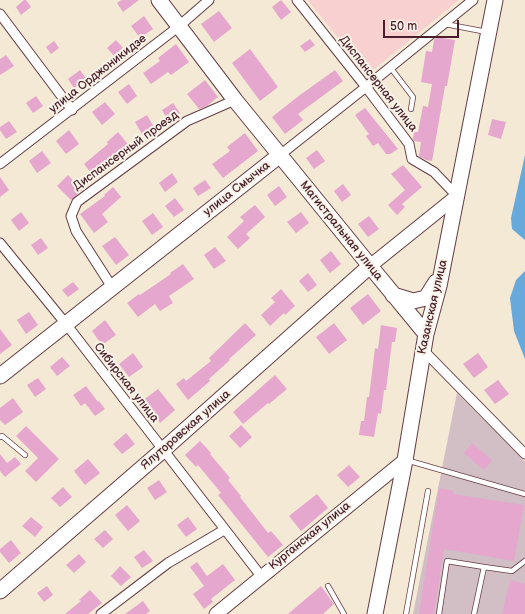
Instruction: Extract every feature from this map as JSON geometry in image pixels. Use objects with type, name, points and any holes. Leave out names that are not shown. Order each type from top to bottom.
[{"type":"main road","name":"Магистральная улица","points":[[159,0],[209,72],[235,100],[426,334]]},
{"type":"main road","name":"Казанская улица","points":[[375,614],[405,460],[426,334],[442,271],[495,0]]},
{"type":"main road","name":"улица Смычка","points":[[0,376],[280,155]]},
{"type":"main road","points":[[370,266],[456,196]]},
{"type":"main road","name":"Ялуторовская улица","points":[[0,591],[163,450],[370,266]]},
{"type":"main road","points":[[393,295],[413,302],[426,298],[442,271]]},
{"type":"main road","name":"Курганская улица","points":[[216,614],[405,460]]},
{"type":"street","name":"улица Орджоникидзе","points":[[0,164],[72,110],[209,0]]},
{"type":"street","name":"Диспансерная улица","points":[[297,0],[409,144],[412,159],[434,172],[456,196]]},
{"type":"street","name":"улица Смычка","points":[[280,155],[473,0]]},
{"type":"street","points":[[0,14],[72,110]]},
{"type":"street","name":"Диспансерный проезд","points":[[112,287],[76,230],[71,216],[77,202],[187,121],[235,100]]},
{"type":"street","name":"Сибирская улица","points":[[0,243],[66,324],[261,576]]},
{"type":"street","points":[[426,334],[426,353],[525,454]]},
{"type":"street","points":[[101,614],[168,563],[224,530]]},
{"type":"lane","points":[[444,24],[488,32]]},
{"type":"lane","points":[[390,67],[413,97],[411,109]]},
{"type":"lane","points":[[0,437],[2,436],[25,455]]},
{"type":"lane","points":[[405,460],[525,494]]},
{"type":"lane","points":[[406,614],[428,491]]},
{"type":"lane","points":[[439,614],[448,561],[512,571],[525,561]]},
{"type":"lane","points":[[474,614],[484,567]]},
{"type":"lane","points":[[328,586],[344,614]]},
{"type":"shaded area","points":[[308,0],[459,0],[367,75]]},
{"type":"shaded area","points":[[457,393],[525,462],[525,614],[413,614]]},
{"type":"water","points":[[525,155],[525,240],[512,229],[511,218]]},
{"type":"water","points":[[525,271],[525,359],[514,331],[510,298],[516,280]]},
{"type":"building","points":[[26,0],[31,7],[21,15],[16,7]]},
{"type":"building","points":[[121,0],[139,0],[123,12],[117,3]]},
{"type":"building","points":[[281,0],[291,12],[281,20],[272,7]]},
{"type":"building","points":[[219,11],[232,28],[214,42],[201,24]]},
{"type":"building","points":[[144,16],[153,29],[140,38],[131,26]]},
{"type":"building","points":[[437,37],[455,40],[447,86],[445,86],[432,161],[426,160],[419,156],[421,142],[414,141],[413,139],[414,132],[418,132],[423,106],[428,107],[432,84],[421,82],[426,51],[432,52],[434,40]]},
{"type":"building","points":[[310,39],[315,45],[305,52],[300,46]]},
{"type":"building","points":[[116,40],[124,49],[115,57],[107,48]]},
{"type":"building","points":[[54,41],[59,48],[51,54],[46,47]]},
{"type":"building","points":[[176,44],[189,62],[171,75],[168,72],[151,84],[143,73],[160,61],[158,58]]},
{"type":"building","points":[[250,49],[278,87],[260,101],[232,63]]},
{"type":"building","points":[[6,55],[14,66],[0,75],[0,59]]},
{"type":"building","points":[[80,70],[87,80],[74,88],[68,79]]},
{"type":"building","points":[[335,70],[343,81],[298,114],[303,120],[285,134],[272,117]]},
{"type":"building","points":[[205,80],[218,97],[207,106],[199,109],[187,94]]},
{"type":"building","points":[[129,84],[137,96],[127,104],[118,92]]},
{"type":"building","points":[[36,96],[43,106],[33,113],[26,103]]},
{"type":"building","points":[[105,102],[115,114],[102,125],[92,112]]},
{"type":"building","points":[[173,103],[180,113],[168,120],[162,110]]},
{"type":"building","points":[[365,108],[398,149],[390,154],[386,154],[378,143],[373,146],[366,136],[369,134],[355,115]]},
{"type":"building","points":[[147,115],[155,129],[143,136],[135,122]]},
{"type":"building","points":[[492,119],[506,122],[501,139],[488,135]]},
{"type":"building","points":[[9,121],[17,132],[6,139],[0,130],[0,127]]},
{"type":"building","points":[[69,130],[79,144],[66,154],[56,141]]},
{"type":"building","points":[[118,132],[130,147],[94,177],[84,164],[108,144],[107,142]]},
{"type":"building","points":[[245,133],[258,151],[223,178],[212,164],[230,151],[227,147]]},
{"type":"building","points":[[317,150],[325,161],[314,169],[306,158]]},
{"type":"building","points":[[42,151],[51,163],[37,173],[29,161]]},
{"type":"building","points":[[403,165],[422,187],[402,204],[405,207],[397,215],[388,205],[405,190],[391,174]]},
{"type":"building","points":[[172,173],[178,182],[165,192],[159,183]]},
{"type":"building","points":[[68,175],[82,190],[71,200],[57,186]]},
{"type":"building","points":[[0,177],[9,190],[0,197]]},
{"type":"building","points":[[205,180],[211,188],[198,196],[193,188]]},
{"type":"building","points":[[343,184],[351,195],[342,202],[334,191]]},
{"type":"building","points":[[279,186],[287,197],[275,206],[267,195]]},
{"type":"building","points":[[113,187],[121,197],[102,214],[108,222],[94,233],[80,214],[105,196],[104,195]]},
{"type":"building","points":[[175,198],[184,210],[174,217],[165,206]]},
{"type":"building","points":[[255,205],[265,217],[246,234],[250,238],[238,249],[227,237],[244,221],[240,217]]},
{"type":"building","points":[[21,212],[29,223],[19,231],[11,220]]},
{"type":"building","points":[[301,212],[309,223],[296,233],[287,222]]},
{"type":"building","points":[[153,213],[163,227],[152,235],[142,221]]},
{"type":"building","points":[[369,216],[379,229],[368,237],[358,224]]},
{"type":"building","points":[[115,237],[129,255],[116,265],[102,246]]},
{"type":"building","points":[[41,238],[48,248],[38,255],[31,245]]},
{"type":"building","points":[[215,247],[226,261],[214,269],[204,255]]},
{"type":"building","points":[[331,251],[341,264],[330,273],[320,260]]},
{"type":"building","points":[[183,264],[194,279],[169,296],[173,303],[160,311],[155,304],[138,317],[127,303],[171,274],[170,273]]},
{"type":"building","points":[[308,273],[317,285],[308,292],[299,281]]},
{"type":"building","points":[[73,282],[79,289],[68,297],[62,290]]},
{"type":"building","points":[[281,289],[295,306],[285,315],[284,313],[270,326],[261,315],[275,302],[271,298]]},
{"type":"building","points":[[368,294],[381,311],[363,325],[350,308]]},
{"type":"building","points":[[29,312],[38,325],[26,334],[17,320]]},
{"type":"building","points":[[105,320],[116,335],[102,345],[92,331]]},
{"type":"building","points":[[245,323],[256,335],[209,379],[210,381],[188,400],[176,384],[184,378],[186,381],[211,361],[209,358]]},
{"type":"building","points":[[334,323],[347,340],[329,354],[316,337]]},
{"type":"building","points":[[381,325],[397,328],[395,342],[392,342],[386,390],[384,390],[381,414],[378,413],[374,437],[359,435],[361,421],[364,421],[367,397],[369,397],[375,348],[378,349]]},
{"type":"building","points":[[0,329],[12,345],[0,354]]},
{"type":"building","points":[[133,353],[143,367],[129,377],[119,364]]},
{"type":"building","points":[[478,353],[488,367],[474,378],[463,364]]},
{"type":"building","points":[[62,357],[70,366],[57,376],[50,367]]},
{"type":"building","points":[[275,375],[287,389],[243,424],[233,412]]},
{"type":"building","points":[[38,378],[46,389],[35,397],[27,385]]},
{"type":"building","points":[[498,380],[509,394],[495,404],[484,390]]},
{"type":"building","points":[[86,386],[105,409],[95,416],[85,403],[81,406],[73,395]]},
{"type":"building","points":[[158,389],[175,410],[160,423],[142,401]]},
{"type":"building","points":[[13,398],[23,412],[5,425],[0,420],[0,408]]},
{"type":"building","points":[[241,425],[252,437],[240,448],[229,436]]},
{"type":"building","points":[[26,426],[59,459],[36,482],[25,471],[38,458],[16,436]]},
{"type":"building","points":[[126,433],[135,444],[122,454],[113,444]]},
{"type":"building","points":[[200,441],[230,478],[228,480],[268,533],[271,531],[283,545],[268,557],[218,495],[221,493],[198,465],[196,467],[185,455]]},
{"type":"building","points":[[472,443],[492,460],[484,470],[464,453]]},
{"type":"building","points":[[0,454],[7,463],[15,457],[21,464],[5,477],[0,471]]},
{"type":"building","points":[[88,459],[100,473],[85,485],[74,471]]},
{"type":"building","points":[[349,465],[360,477],[348,487],[337,475]]},
{"type":"building","points":[[159,480],[167,492],[155,500],[147,488]]},
{"type":"building","points":[[63,487],[72,497],[60,507],[51,498]]},
{"type":"building","points":[[439,488],[453,491],[453,494],[524,505],[514,561],[444,549],[434,614],[419,614]]},
{"type":"building","points":[[317,494],[328,508],[301,531],[289,516]]},
{"type":"building","points":[[127,505],[140,521],[128,531],[115,515]]},
{"type":"building","points":[[31,517],[43,527],[35,537],[22,526]]},
{"type":"building","points":[[188,517],[197,529],[186,537],[177,525]]},
{"type":"building","points":[[105,530],[113,539],[103,548],[94,539]]},
{"type":"building","points":[[11,540],[21,553],[9,563],[0,552],[0,549]]},
{"type":"building","points":[[144,550],[153,561],[142,568],[134,557]]},
{"type":"building","points":[[79,554],[86,562],[74,573],[66,565]]},
{"type":"building","points":[[197,562],[207,576],[223,564],[235,580],[211,599],[213,602],[204,609],[193,594],[204,586],[190,567]]},
{"type":"building","points":[[120,566],[131,577],[121,586],[111,576]]},
{"type":"building","points":[[510,580],[525,584],[525,614],[502,614]]},
{"type":"building","points":[[47,586],[53,595],[44,602],[37,593]]},
{"type":"building","points":[[321,586],[334,604],[323,614],[288,614]]},
{"type":"building","points":[[90,590],[102,603],[88,614],[65,614],[81,601],[79,600]]},
{"type":"building","points":[[143,601],[150,611],[146,614],[125,614]]}]
